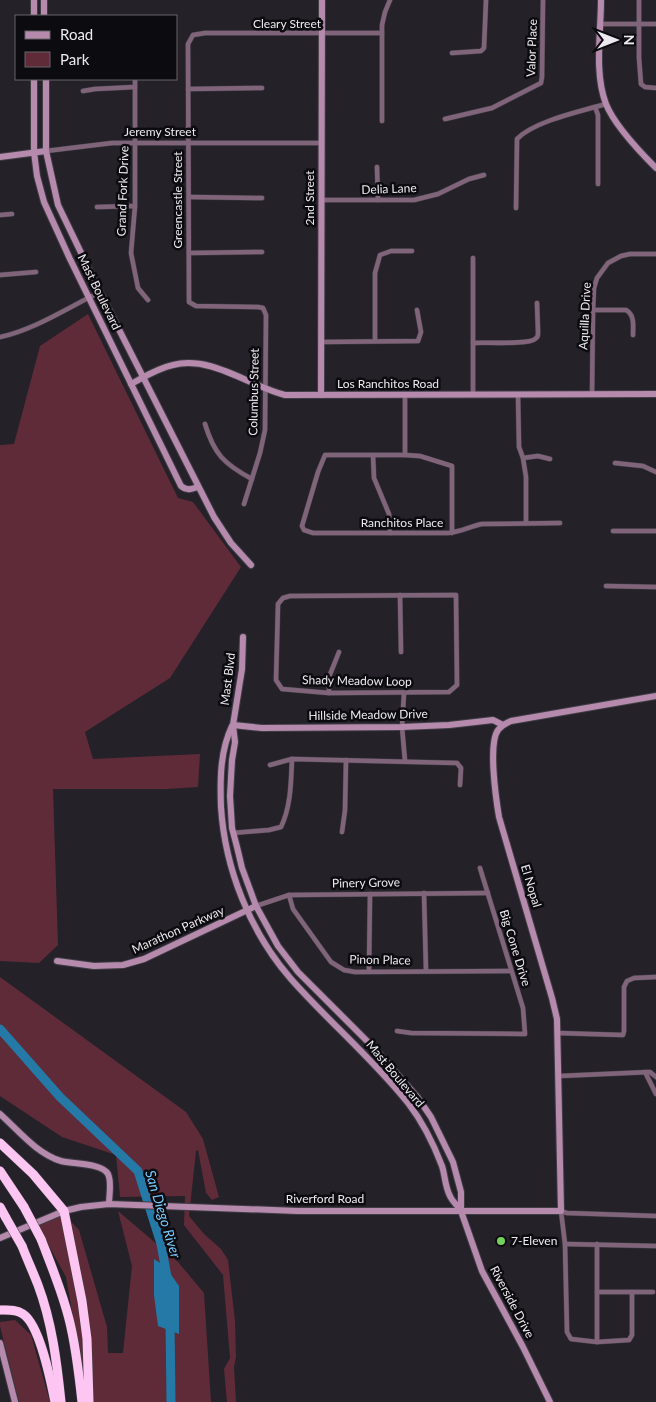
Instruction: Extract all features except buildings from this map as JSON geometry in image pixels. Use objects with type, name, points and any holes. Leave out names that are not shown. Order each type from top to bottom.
[{"type":"highway","points":[[0,1143],[34,1174],[64,1211],[82,1301],[87,1339],[89,1402]]},
{"type":"highway","points":[[0,1171],[24,1207],[41,1239],[57,1280],[69,1319],[76,1353],[82,1402]]},
{"type":"highway","points":[[0,1208],[22,1246],[38,1286],[49,1322],[57,1365],[61,1402]]},
{"type":"highway","points":[[0,1310],[15,1311],[23,1314],[28,1319],[44,1354],[56,1402]]},
{"type":"street","points":[[34,0],[34,15]]},
{"type":"street","points":[[44,0],[44,15]]},
{"type":"street","name":"2nd Street","points":[[321,395],[322,0]]},
{"type":"street","points":[[382,121],[382,33],[383,19],[390,0]]},
{"type":"street","points":[[452,53],[481,51],[484,48],[486,0]]},
{"type":"street","name":"Valor Place","points":[[445,119],[492,108],[541,83],[543,0]]},
{"type":"street","points":[[601,0],[601,86],[606,104],[615,120],[653,160],[656,168]]},
{"type":"street","points":[[639,0],[638,23],[641,84],[650,88],[656,88]]},
{"type":"street","points":[[601,24],[656,24]]},
{"type":"street","name":"Cleary Street","points":[[193,35],[205,33],[382,33]]},
{"type":"street","name":"Greencastle Street","points":[[193,35],[188,44],[189,297],[192,305],[263,308]]},
{"type":"street","name":"Mast Boulevard","points":[[34,80],[34,152],[37,176],[44,202],[70,260],[181,486],[185,489],[192,489],[198,486]]},
{"type":"street","name":"Mast Boulevard","points":[[46,80],[46,151],[58,205],[214,517],[232,543],[252,564]]},
{"type":"street","name":"Grand Fork Drive","points":[[135,80],[134,206],[131,253],[138,288],[148,300]]},
{"type":"street","points":[[83,92],[95,89],[135,87]]},
{"type":"street","points":[[188,89],[262,88]]},
{"type":"street","points":[[516,208],[517,139],[523,132],[560,117],[606,104]]},
{"type":"street","points":[[595,107],[598,116],[598,184]]},
{"type":"street","name":"Jeremy Street","points":[[0,157],[134,142],[321,143]]},
{"type":"street","points":[[377,167],[378,200]]},
{"type":"street","name":"Delia Lane","points":[[321,200],[414,200],[438,194],[469,179],[484,175]]},
{"type":"street","points":[[189,198],[262,198]]},
{"type":"street","points":[[98,207],[134,206]]},
{"type":"street","points":[[0,216],[12,214]]},
{"type":"street","points":[[375,341],[375,273],[380,255],[391,251],[412,251]]},
{"type":"street","points":[[189,253],[262,252]]},
{"type":"street","name":"Aquilla Drive","points":[[592,395],[593,310],[595,283],[599,274],[608,263],[625,255],[656,254]]},
{"type":"street","points":[[473,258],[473,396]]},
{"type":"street","points":[[0,275],[36,272]]},
{"type":"street","points":[[0,337],[28,328],[100,292]]},
{"type":"street","points":[[473,342],[521,342],[534,340],[538,337],[536,303]]},
{"type":"street","name":"Columbus Street","points":[[244,504],[265,430],[266,315],[263,308]]},
{"type":"street","points":[[321,342],[418,341],[421,332],[417,310]]},
{"type":"street","points":[[593,310],[626,310],[633,319],[633,336]]},
{"type":"street","name":"Los Ranchitos Road","points":[[131,384],[172,365],[185,362],[212,366],[265,389],[286,395],[473,396],[656,394]]},
{"type":"street","points":[[518,395],[519,447],[526,477],[526,523]]},
{"type":"street","points":[[405,396],[405,455]]},
{"type":"street","points":[[205,424],[211,444],[221,458],[232,468],[252,479]]},
{"type":"street","name":"Ranchitos Place","points":[[373,455],[325,455],[302,526],[304,530],[313,533],[452,533],[482,524],[560,523]]},
{"type":"street","points":[[390,533],[389,514],[374,478],[373,455],[420,456],[452,466],[452,533]]},
{"type":"street","points":[[523,458],[538,456],[550,459]]},
{"type":"street","points":[[615,463],[644,466],[656,472]]},
{"type":"street","points":[[613,531],[656,531]]},
{"type":"street","points":[[606,586],[656,587]]},
{"type":"street","name":"Shady Meadow Loop","points":[[456,595],[457,685],[449,692],[329,693],[282,689],[276,680],[278,604],[283,598],[290,596],[400,596],[456,595]]},
{"type":"street","points":[[400,596],[401,652]]},
{"type":"street","name":"Mast Blvd","points":[[233,725],[242,669],[243,637]]},
{"type":"street","points":[[329,693],[329,677],[339,652]]},
{"type":"street","points":[[404,693],[402,727],[405,761]]},
{"type":"street","points":[[503,724],[511,720],[656,696]]},
{"type":"street","name":"Hillside Meadow Drive","points":[[233,725],[262,728],[402,727],[449,725],[493,720],[503,724]]},
{"type":"street","name":"El Nopal","points":[[503,724],[497,731],[496,736],[493,769],[495,796],[499,817],[552,998],[557,1033],[561,1211]]},
{"type":"street","name":"Mast Boulevard","points":[[233,725],[235,742],[230,796],[233,832],[242,868],[256,906],[278,946],[298,972],[386,1062],[418,1098],[444,1141],[453,1162],[461,1192],[461,1211]]},
{"type":"street","name":"Mast Boulevard","points":[[233,725],[225,740],[222,759],[221,797],[223,829],[232,869],[248,910],[270,951],[291,979],[380,1069],[409,1105],[422,1126],[442,1167],[450,1195],[461,1211]]},
{"type":"street","points":[[233,832],[269,830],[280,827],[284,819],[291,787],[292,759]]},
{"type":"street","points":[[270,765],[292,759],[457,763],[461,768],[460,785]]},
{"type":"street","points":[[342,832],[346,810],[346,760]]},
{"type":"street","name":"Big Cone Drive","points":[[398,1031],[411,1033],[525,1034],[522,1008],[480,868]]},
{"type":"street","points":[[424,893],[426,971]]},
{"type":"street","name":"Pinery Grove","points":[[248,910],[289,895],[488,893]]},
{"type":"street","points":[[369,971],[370,894]]},
{"type":"street","name":"Pinon Place","points":[[289,895],[293,909],[331,962],[339,968],[350,971],[511,971]]},
{"type":"street","name":"Marathon Parkway","points":[[57,962],[94,966],[123,965],[144,959],[248,910]]},
{"type":"street","points":[[557,1033],[623,1035],[624,988],[627,981],[634,978],[656,977]]},
{"type":"street","points":[[380,1069],[386,1062]]},
{"type":"street","points":[[645,1072],[656,1094]]},
{"type":"street","points":[[559,1076],[652,1072],[656,1077]]},
{"type":"street","points":[[0,1114],[48,1155],[73,1164],[101,1167],[108,1174],[110,1186],[109,1204]]},
{"type":"street","name":"Riverford Road","points":[[0,1238],[64,1211],[109,1204],[298,1211],[561,1211],[567,1213],[656,1216]]},
{"type":"street","name":"Riverside Drive","points":[[461,1211],[482,1271],[550,1402]]},
{"type":"street","points":[[561,1211],[565,1244],[567,1332],[571,1339],[597,1342],[629,1340],[632,1335],[632,1292]]},
{"type":"street","points":[[565,1244],[656,1246]]},
{"type":"street","points":[[596,1244],[597,1342]]},
{"type":"street","points":[[597,1292],[653,1292]]},
{"type":"street","points":[[0,1343],[15,1402]]},
{"type":"green space","points":[[88,314],[178,498],[193,502],[241,567],[170,678],[85,732],[93,759],[200,754],[198,787],[167,789],[53,789],[58,945],[39,963],[0,961],[0,445],[14,444],[40,346]]},
{"type":"green space","points":[[0,977],[186,1112],[203,1139],[219,1197],[212,1200],[206,1193],[198,1150],[196,1151],[189,1216],[204,1234],[221,1249],[228,1260],[235,1321],[236,1357],[234,1367],[236,1402],[227,1402],[224,1369],[230,1358],[223,1275],[184,1225],[185,1196],[120,1197],[116,1155],[62,1137],[0,1096]]},
{"type":"green space","points":[[118,1211],[178,1262],[204,1293],[211,1402],[88,1402],[66,1277],[38,1226],[64,1214],[79,1230],[107,1327],[108,1353],[123,1353],[132,1266]]},
{"type":"green space","points":[[15,1320],[31,1335],[50,1402],[19,1402],[0,1326],[0,1322]]},
{"type":"water","points":[[154,1259],[165,1266],[179,1286],[179,1334],[158,1326],[154,1295]]},
{"type":"waterway","name":"San Diego River","points":[[0,1029],[60,1097],[138,1171],[161,1244],[167,1277]]},
{"type":"waterway","name":"San Diego River","points":[[170,1320],[171,1402]]},
{"type":"place","name":"7-Eleven","points":[[501,1241]]}]
